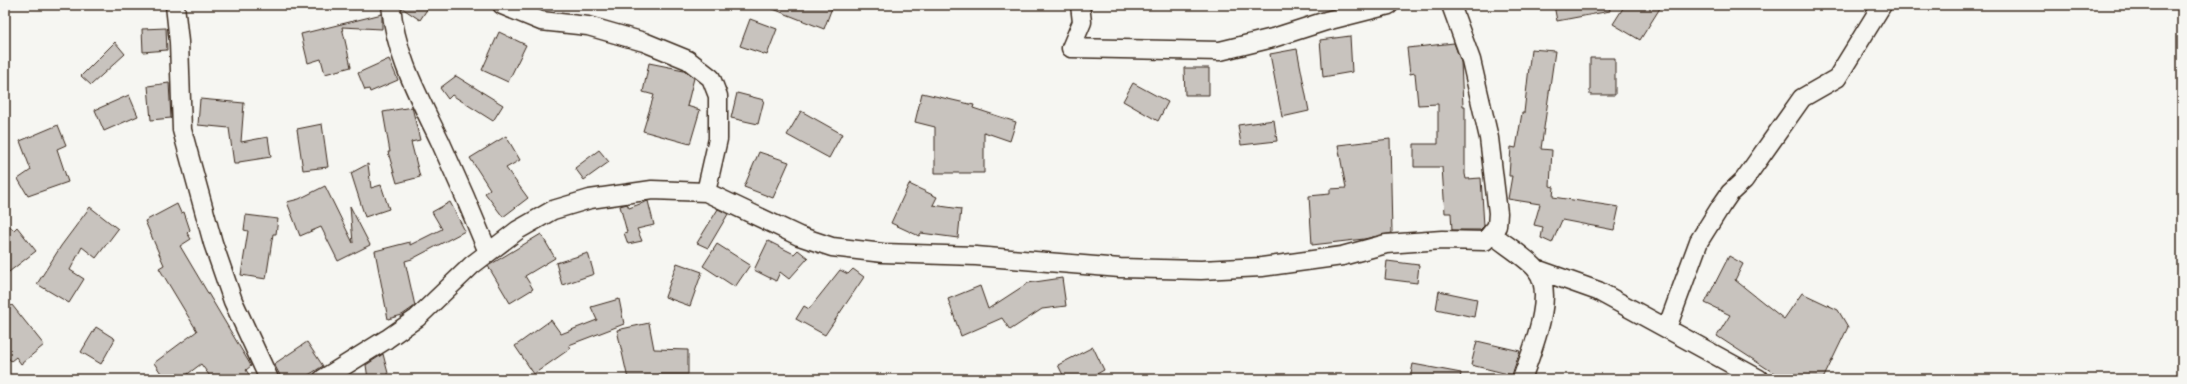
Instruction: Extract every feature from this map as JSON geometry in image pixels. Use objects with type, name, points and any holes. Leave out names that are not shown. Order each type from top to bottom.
[{"type":"street","points":[[175,5],[179,42],[182,130],[216,251],[233,301],[269,379]]},
{"type":"street","points":[[391,5],[393,28],[407,74],[464,192],[488,252]]},
{"type":"street","points":[[502,5],[541,22],[588,26],[644,42],[688,60],[711,78],[718,96],[718,140],[706,192]]},
{"type":"street","points":[[1080,5],[1082,22],[1071,48],[1220,51],[1273,38],[1326,21],[1389,5]]},
{"type":"street","points":[[323,379],[388,340],[417,318],[472,265],[518,230],[553,210],[590,199],[652,190],[706,192],[799,236],[832,247],[883,253],[976,256],[1120,268],[1201,270],[1262,267],[1342,256],[1386,244],[1442,240],[1484,241],[1492,234],[1497,226],[1498,213],[1489,138],[1471,60],[1451,5]]},
{"type":"street","points":[[1667,328],[1699,241],[1721,206],[1730,193],[1744,180],[1802,98],[1837,78],[1882,5]]},
{"type":"street","points":[[1492,234],[1536,269],[1598,291],[1759,379]]},
{"type":"street","points":[[1522,379],[1543,310],[1542,284],[1536,269]]},
{"type":"building","points":[[402,5],[430,5],[420,20],[402,8]]},
{"type":"building","points":[[763,5],[833,5],[824,29]]},
{"type":"building","points":[[1554,5],[1609,5],[1610,11],[1557,21]]},
{"type":"building","points":[[1625,5],[1662,5],[1640,40],[1613,24]]},
{"type":"building","points":[[382,14],[382,29],[342,27],[351,67],[325,74],[321,59],[308,63],[301,34]]},
{"type":"building","points":[[750,19],[777,29],[767,55],[740,46]]},
{"type":"building","points":[[166,28],[167,50],[143,52],[142,29]]},
{"type":"building","points":[[499,32],[526,45],[508,82],[482,70]]},
{"type":"building","points":[[1350,36],[1352,72],[1323,77],[1320,40]]},
{"type":"building","points":[[115,42],[125,54],[91,85],[81,76]]},
{"type":"building","points":[[1454,43],[1461,62],[1463,106],[1465,106],[1466,179],[1481,178],[1484,226],[1480,230],[1452,230],[1451,213],[1445,213],[1442,167],[1414,167],[1414,144],[1438,144],[1438,104],[1418,105],[1415,73],[1410,74],[1407,48]]},
{"type":"building","points":[[1297,49],[1309,111],[1282,117],[1270,54]]},
{"type":"building","points":[[1531,49],[1555,51],[1541,149],[1552,150],[1550,186],[1554,187],[1553,197],[1619,207],[1614,230],[1562,220],[1552,243],[1541,238],[1543,227],[1534,225],[1540,204],[1508,199],[1512,176],[1509,176],[1511,147],[1516,148],[1522,113],[1524,113]]},
{"type":"building","points":[[1590,58],[1615,58],[1615,95],[1590,95]]},
{"type":"building","points":[[389,59],[398,80],[370,92],[369,89],[365,90],[358,73]]},
{"type":"building","points":[[649,63],[684,70],[694,78],[687,106],[700,110],[690,144],[643,131],[654,95],[643,92]]},
{"type":"building","points":[[1184,68],[1209,68],[1209,95],[1185,95]]},
{"type":"building","points":[[456,76],[503,105],[493,121],[452,95],[448,99],[440,88]]},
{"type":"building","points":[[169,83],[171,118],[151,120],[148,86]]},
{"type":"building","points":[[1133,83],[1168,102],[1158,121],[1123,101]]},
{"type":"building","points":[[737,93],[764,100],[758,124],[731,118]]},
{"type":"building","points":[[922,93],[974,105],[973,108],[1016,122],[1010,141],[984,132],[984,173],[935,173],[935,127],[915,122]]},
{"type":"building","points":[[129,95],[138,116],[104,131],[95,110]]},
{"type":"building","points":[[200,99],[244,103],[241,142],[268,137],[271,157],[234,164],[229,128],[198,125]]},
{"type":"building","points":[[412,107],[420,140],[411,142],[420,177],[397,183],[388,152],[390,152],[383,112]]},
{"type":"building","points":[[801,111],[842,134],[829,158],[787,135]]},
{"type":"building","points":[[1274,120],[1277,141],[1241,145],[1238,125]]},
{"type":"building","points":[[322,124],[328,167],[303,170],[297,129]]},
{"type":"building","points":[[58,125],[66,145],[57,149],[68,182],[28,196],[18,179],[31,170],[20,141]]},
{"type":"building","points":[[506,136],[520,160],[506,168],[528,198],[503,217],[485,193],[490,189],[470,158]]},
{"type":"building","points":[[1390,139],[1392,233],[1364,239],[1312,245],[1309,196],[1330,194],[1330,189],[1346,188],[1338,145]]},
{"type":"building","points":[[599,150],[609,162],[584,180],[575,168]]},
{"type":"building","points":[[759,152],[789,162],[773,198],[744,187]]},
{"type":"building","points":[[368,164],[371,188],[381,185],[389,209],[365,217],[351,173]]},
{"type":"building","points":[[909,184],[937,197],[933,205],[961,209],[958,238],[921,233],[919,236],[891,223]]},
{"type":"building","points":[[325,186],[353,243],[350,206],[370,245],[338,261],[321,227],[300,236],[287,202],[299,199]]},
{"type":"building","points":[[648,201],[654,225],[637,229],[642,241],[628,244],[624,233],[627,232],[620,206],[627,204],[629,208]]},
{"type":"building","points":[[450,202],[465,231],[412,259],[405,261],[415,306],[402,315],[388,319],[375,251],[410,242],[410,245],[442,229],[432,212]]},
{"type":"building","points":[[177,204],[181,213],[184,212],[190,230],[187,233],[191,239],[180,246],[250,364],[251,366],[246,370],[252,379],[212,379],[201,364],[181,379],[165,379],[154,363],[197,331],[159,268],[164,265],[145,221]]},
{"type":"building","points":[[90,207],[118,229],[96,258],[82,247],[70,270],[84,279],[69,303],[37,284],[61,246]]},
{"type":"building","points":[[718,209],[728,214],[708,248],[697,243]]},
{"type":"building","points":[[246,215],[278,219],[276,234],[273,234],[266,279],[241,275],[248,231],[244,230]]},
{"type":"building","points":[[5,222],[14,230],[17,227],[36,251],[5,275]]},
{"type":"building","points":[[541,234],[555,258],[525,276],[533,289],[510,303],[488,266]]},
{"type":"building","points":[[768,241],[794,254],[798,250],[808,258],[789,279],[780,272],[776,281],[754,270]]},
{"type":"building","points":[[717,244],[750,265],[735,287],[703,266]]},
{"type":"building","points":[[588,253],[594,274],[562,285],[556,263]]},
{"type":"building","points":[[1729,256],[1743,264],[1735,280],[1784,319],[1802,293],[1838,310],[1848,327],[1823,379],[1783,379],[1717,336],[1730,315],[1705,303]]},
{"type":"building","points":[[1387,261],[1419,265],[1417,283],[1385,279]]},
{"type":"building","points":[[677,263],[702,272],[690,306],[665,297]]},
{"type":"building","points":[[853,269],[864,277],[825,335],[796,319],[804,306],[809,309],[840,270],[848,274]]},
{"type":"building","points":[[1062,278],[1066,306],[1042,309],[1010,330],[1002,318],[961,336],[948,299],[980,286],[988,309],[1028,283]]},
{"type":"building","points":[[1439,291],[1477,299],[1474,317],[1436,309]]},
{"type":"building","points":[[619,299],[624,324],[569,345],[571,348],[534,374],[515,346],[551,320],[561,334],[597,320],[591,307]]},
{"type":"building","points":[[12,305],[44,345],[21,364],[16,357],[11,361],[5,354],[5,311]]},
{"type":"building","points":[[649,323],[654,349],[688,350],[688,374],[659,374],[660,379],[628,379],[617,330]]},
{"type":"building","points":[[96,327],[115,339],[101,364],[81,352]]},
{"type":"building","points":[[1477,341],[1520,351],[1512,375],[1471,365]]},
{"type":"building","points":[[307,342],[323,366],[302,379],[282,379],[274,364]]},
{"type":"building","points":[[1093,347],[1104,370],[1088,379],[1065,379],[1058,365]]},
{"type":"building","points":[[383,354],[389,377],[368,379],[366,365]]},
{"type":"building","points":[[1413,364],[1461,373],[1460,379],[1410,379]]}]
